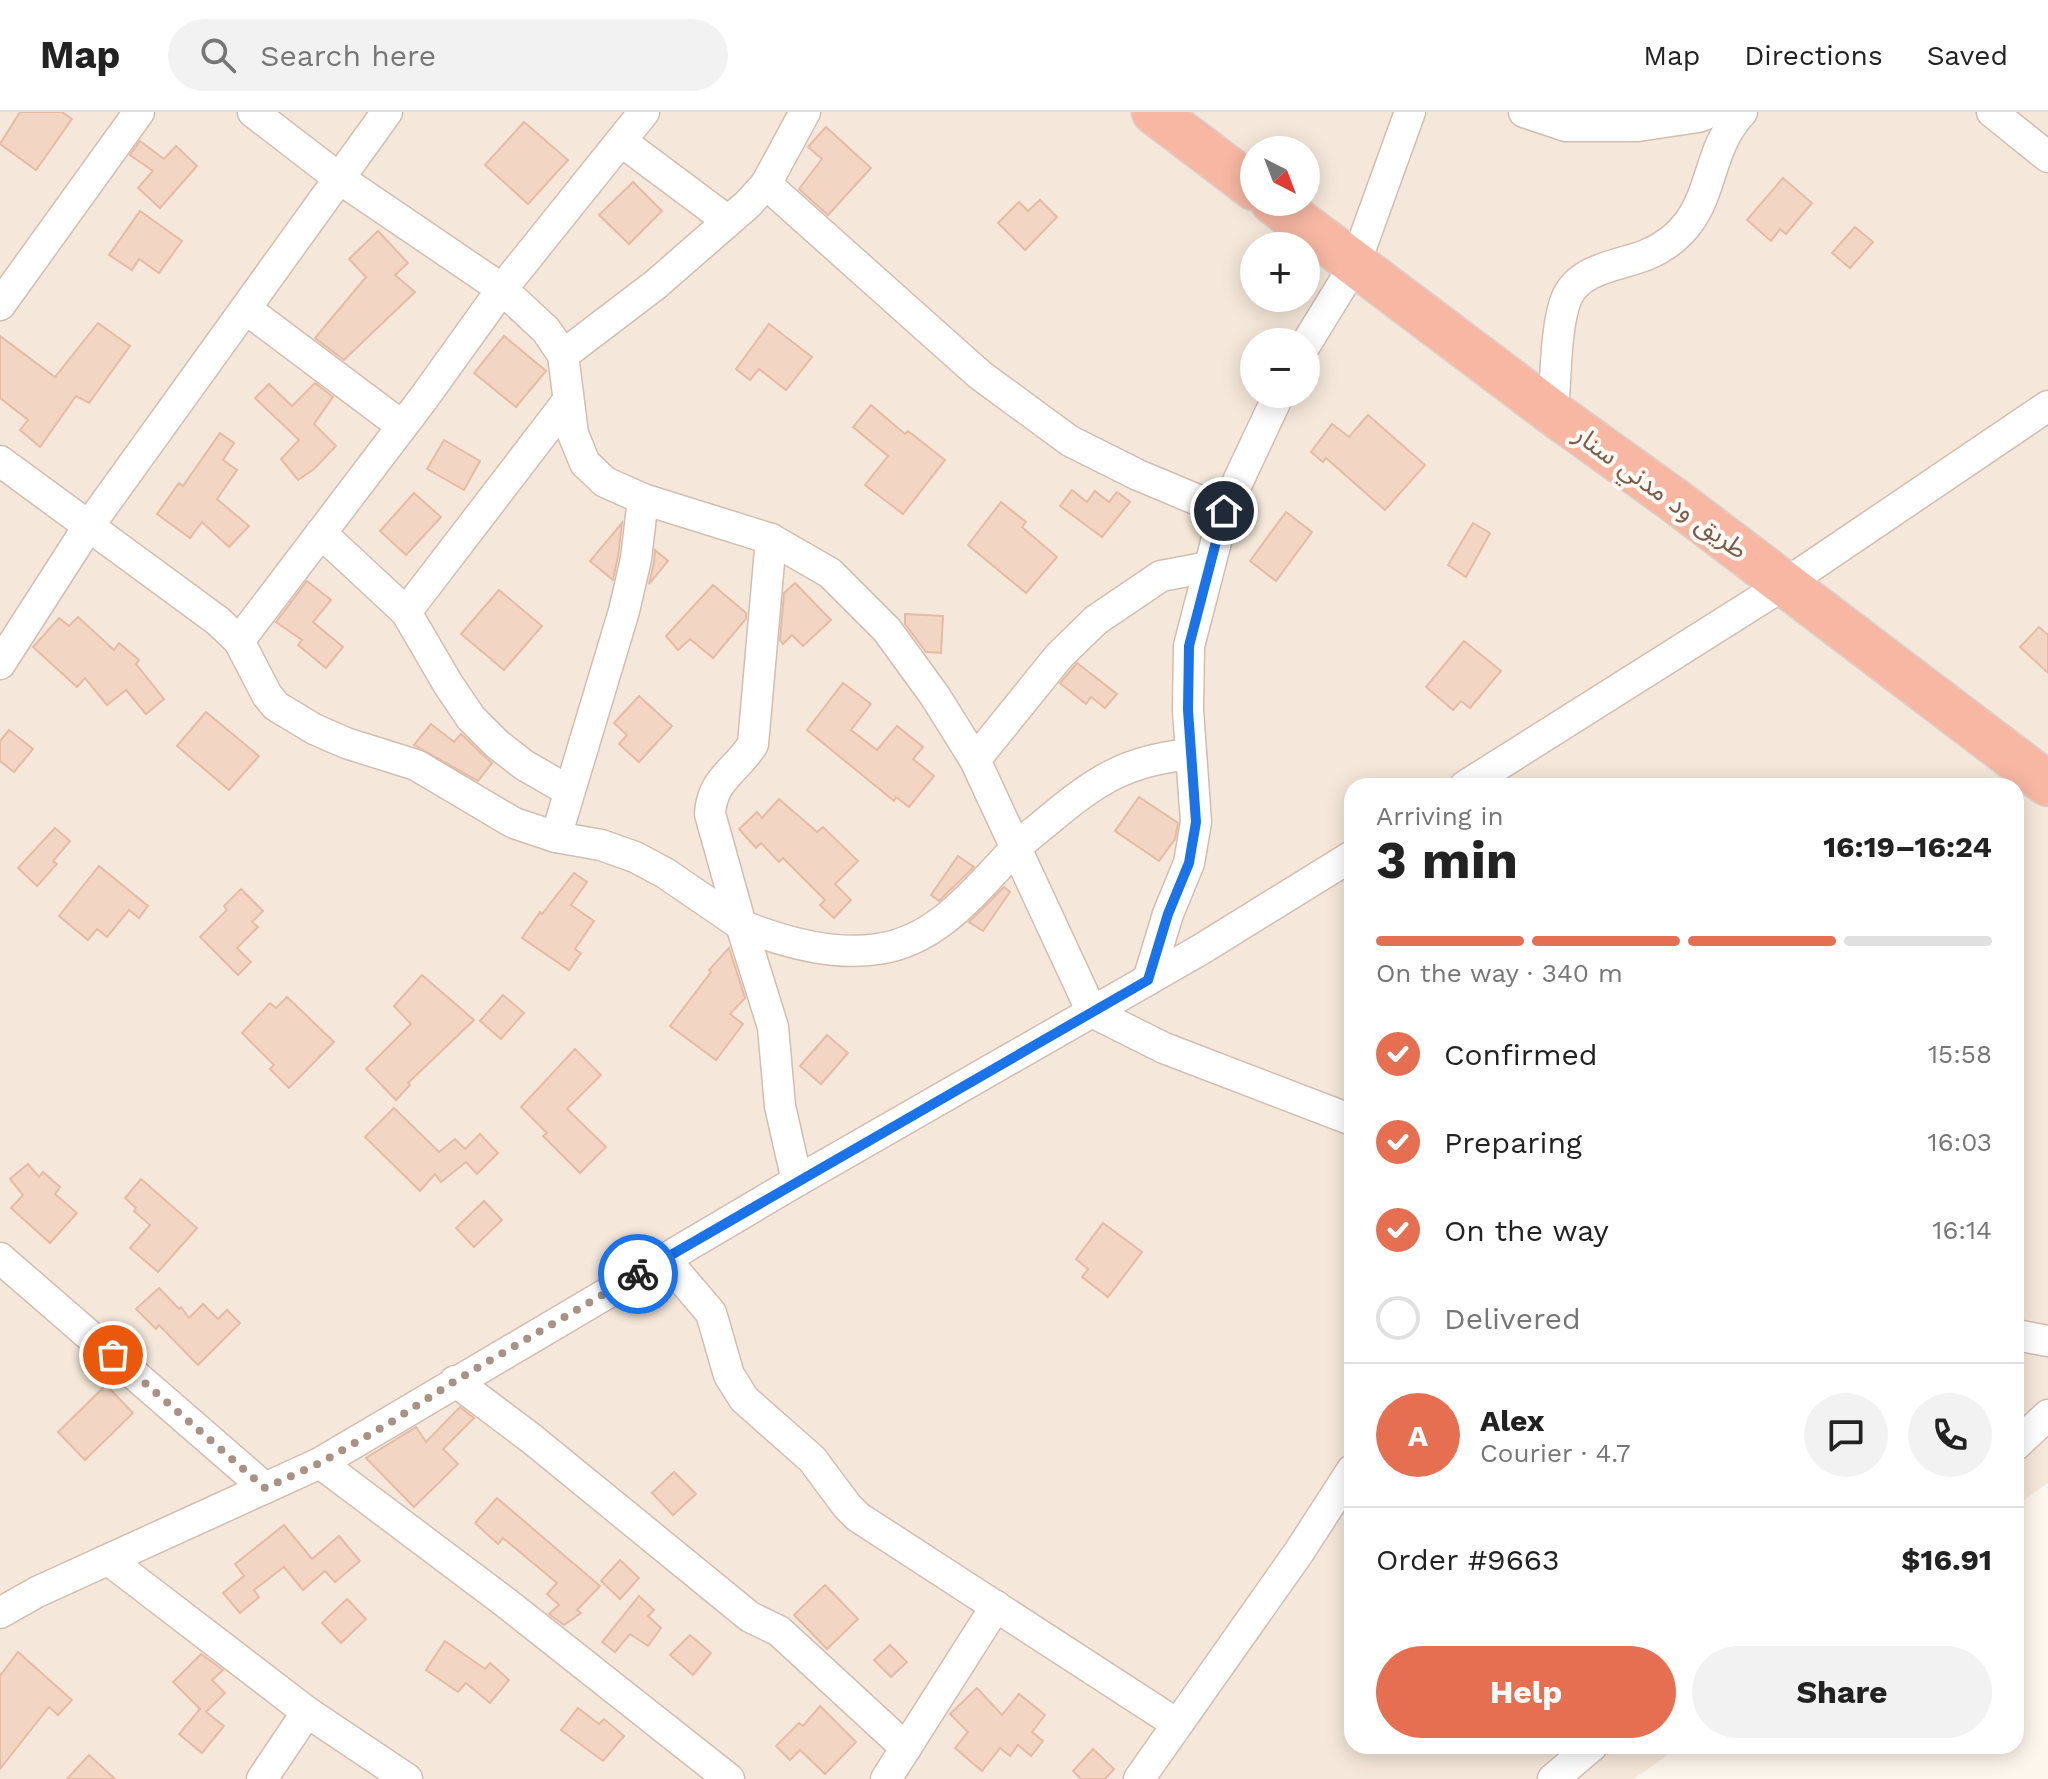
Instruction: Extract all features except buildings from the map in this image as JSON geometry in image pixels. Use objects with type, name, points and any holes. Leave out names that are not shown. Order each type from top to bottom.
[{"type":"highway","points":[[1154,112],[1240,177]]},
{"type":"highway","name":"طريق ود مدني سنار","points":[[1292,216],[2048,784]]},
{"type":"street","points":[[0,305],[139,112]]},
{"type":"street","points":[[253,112],[340,179],[502,289],[546,330],[563,355],[573,434],[585,463],[605,482],[643,499],[771,539],[830,573],[887,630],[935,696],[975,760],[1092,1012],[1164,1048],[1344,1117]]},
{"type":"street","points":[[0,664],[88,527],[387,112]]},
{"type":"street","points":[[239,641],[502,289],[644,112]]},
{"type":"street","points":[[563,355],[655,285],[766,184],[805,112]]},
{"type":"street","points":[[1316,328],[1355,264],[1410,112]]},
{"type":"street","points":[[1524,112],[1566,126],[1638,126],[1698,117],[1711,112]]},
{"type":"street","points":[[1553,413],[1562,314],[1568,294],[1584,278],[1646,255],[1673,240],[1691,220],[1717,149],[1732,122],[1742,112]]},
{"type":"street","points":[[2005,116],[2048,157]]},
{"type":"street","points":[[621,141],[728,221]]},
{"type":"street","points":[[766,184],[980,375],[1070,441],[1138,475],[1224,511]]},
{"type":"street","points":[[246,309],[402,426]]},
{"type":"street","points":[[406,612],[567,402]]},
{"type":"street","points":[[1478,778],[1785,584],[2048,406]]},
{"type":"street","points":[[1148,980],[1168,914],[1189,863],[1196,822],[1188,710],[1189,646],[1224,511],[1272,408]]},
{"type":"street","points":[[0,461],[218,621],[239,641],[267,695],[289,715],[346,743],[416,765],[514,823],[635,857],[665,873],[741,925],[815,946],[843,951],[880,949],[915,937],[966,904],[1016,848],[1078,796],[1112,773],[1161,757],[1191,754]]},
{"type":"street","points":[[556,837],[624,611],[636,559],[643,499]]},
{"type":"street","points":[[321,533],[406,612],[471,718],[524,765],[569,791]]},
{"type":"street","points":[[771,539],[753,744],[718,785],[711,799],[710,814],[773,1027],[780,1106],[797,1181]]},
{"type":"street","points":[[975,760],[1059,656],[1096,620],[1161,576],[1209,567]]},
{"type":"street","points":[[0,1613],[37,1592],[320,1463],[797,1181],[1148,980],[1344,861]]},
{"type":"street","points":[[0,1258],[265,1488]]},
{"type":"street","points":[[665,1259],[711,1313],[729,1375],[744,1399],[812,1459],[858,1517],[1177,1724]]},
{"type":"street","points":[[2024,1336],[2048,1341]]},
{"type":"street","points":[[455,1381],[532,1439],[750,1617],[774,1627],[906,1748]]},
{"type":"street","points":[[2024,1438],[2048,1415]]},
{"type":"street","points":[[320,1463],[505,1602],[729,1779]]},
{"type":"street","points":[[1139,1779],[1299,1552],[1344,1482]]},
{"type":"street","points":[[110,1561],[307,1712],[407,1779]]},
{"type":"street","points":[[886,1779],[996,1606]]},
{"type":"street","points":[[262,1779],[307,1712]]},
{"type":"street","points":[[1553,1779],[1583,1754]]},
{"type":"shaded area","points":[[0,112],[2048,112],[2048,1483],[2024,1500],[2024,778],[1344,778],[1344,1754],[1669,1754],[1634,1779],[0,1779]]},
{"type":"way so far","points":[[113,1355],[265,1488],[320,1463],[388,1424],[455,1381],[638,1274]]},
{"type":"route","points":[[638,1274],[1148,980],[1168,914],[1189,863],[1196,822],[1188,710],[1189,646],[1224,511]]}]
